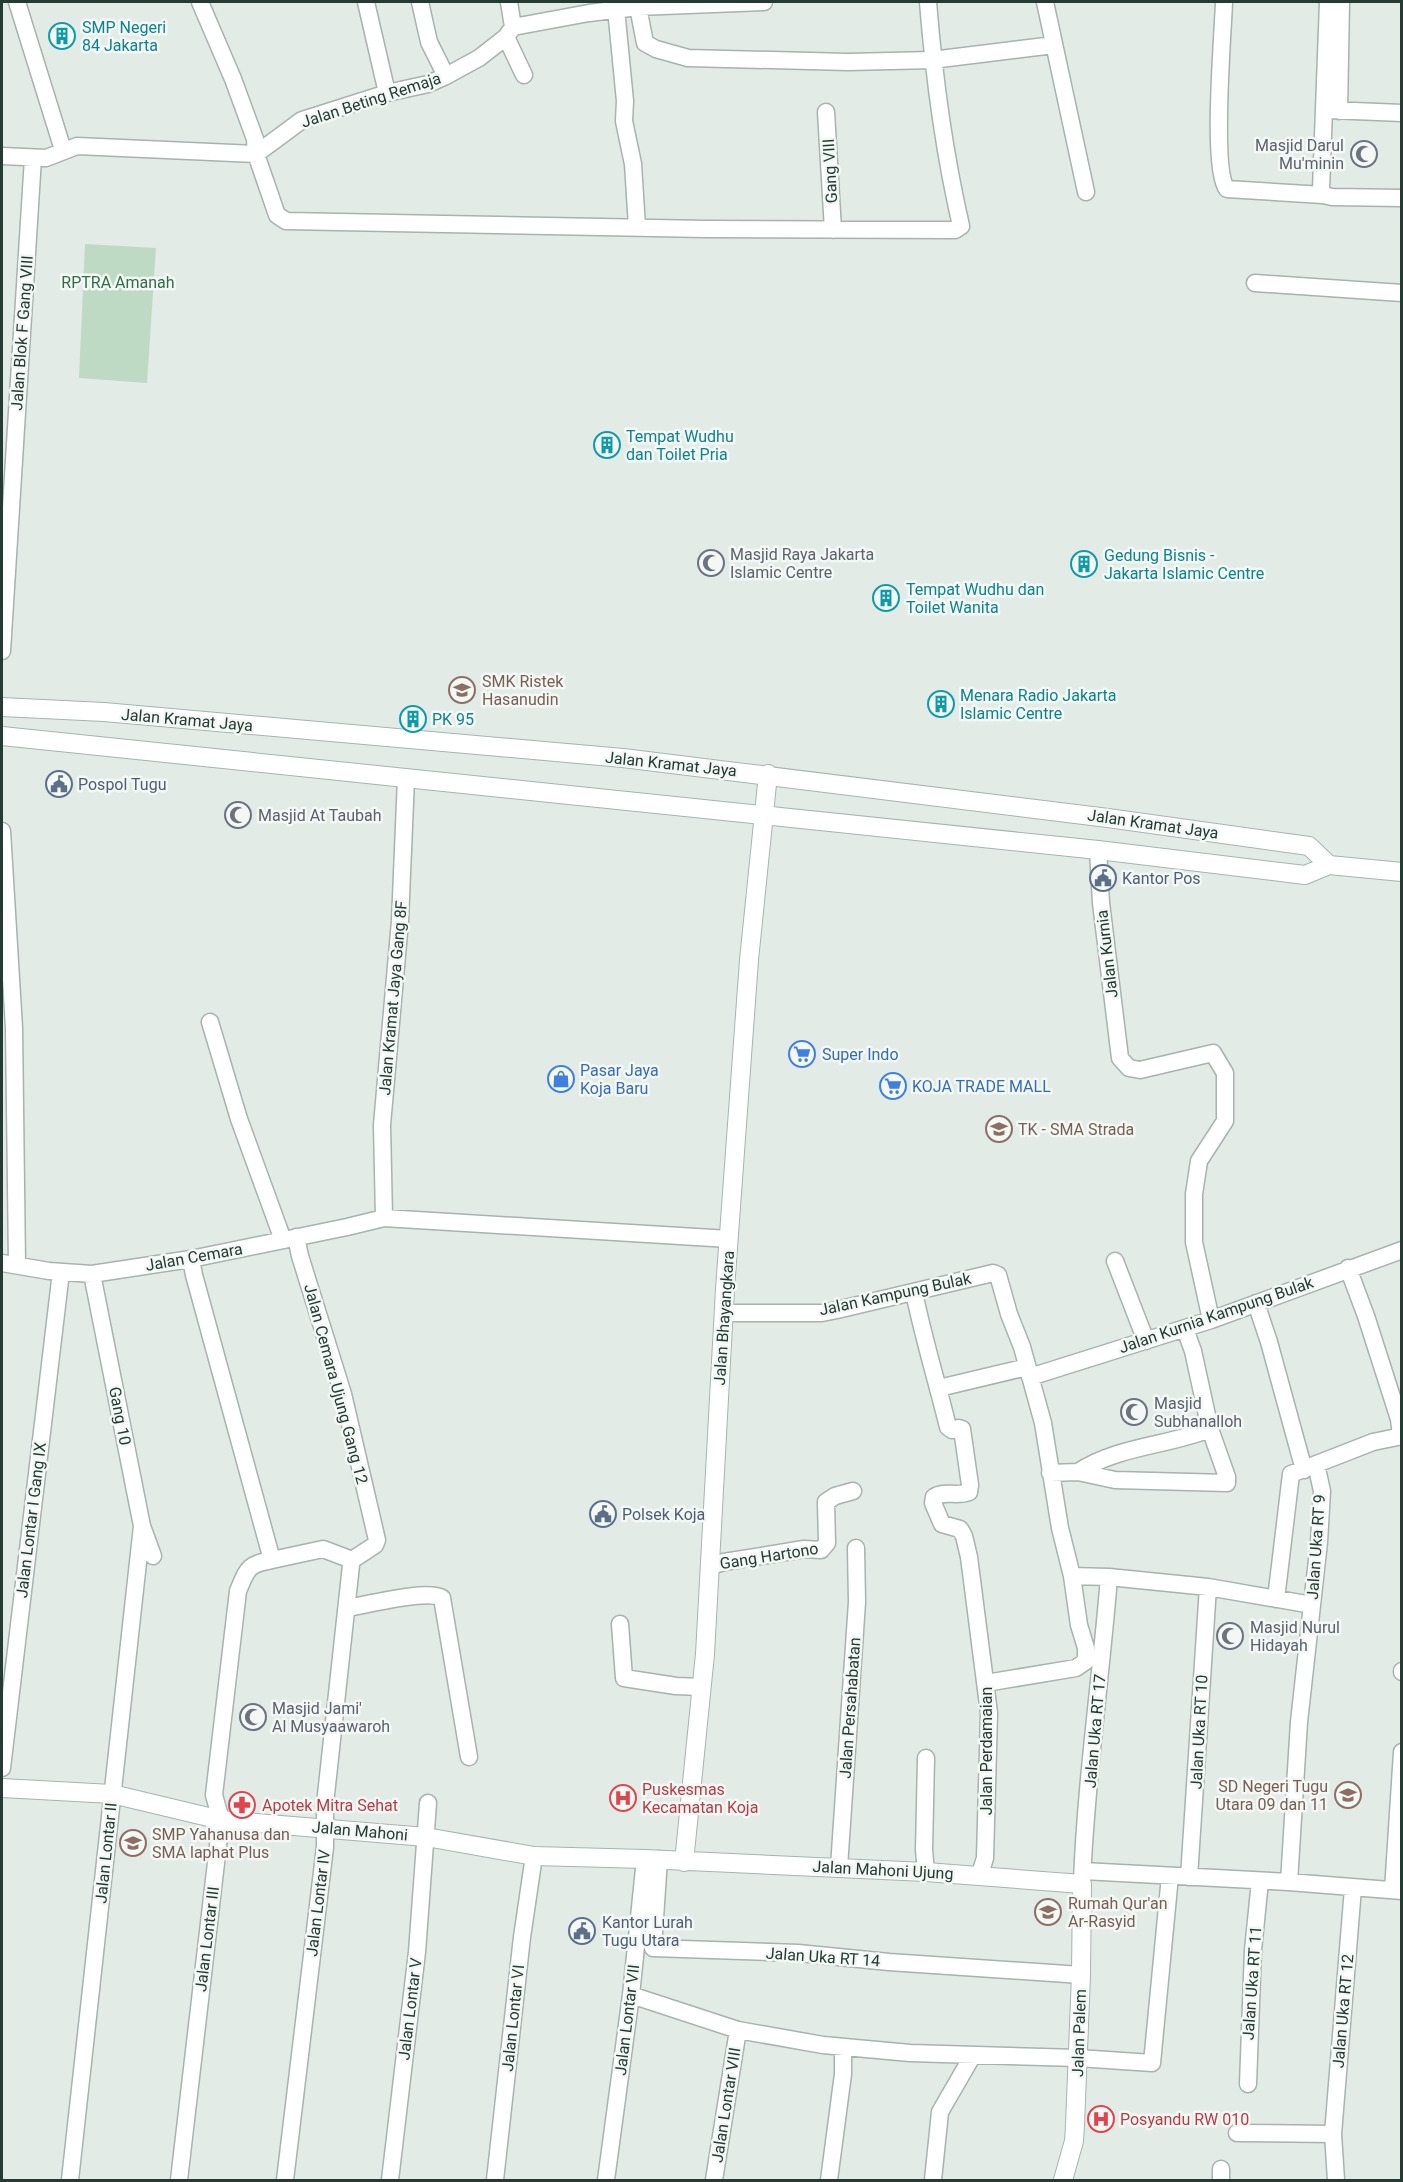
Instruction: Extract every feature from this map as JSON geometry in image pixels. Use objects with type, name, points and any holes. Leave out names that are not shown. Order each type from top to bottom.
[{"type":"street","points":[[17,2],[63,150]]},
{"type":"street","points":[[200,2],[233,79],[255,139],[256,154],[277,215],[286,221],[955,230],[961,226],[949,173],[932,60],[928,2]]},
{"type":"street","points":[[366,2],[387,93]]},
{"type":"street","points":[[420,2],[429,42],[446,76]]},
{"type":"street","points":[[509,2],[509,32],[524,75]]},
{"type":"street","name":"Jalan Beting Remaja","points":[[256,154],[302,120],[387,93],[428,84],[446,76],[479,58],[509,32],[643,5],[765,2]]},
{"type":"street","points":[[1045,2],[1086,192]]},
{"type":"street","points":[[1224,2],[1218,154],[1224,187],[1229,191],[1332,197],[1401,198]]},
{"type":"street","points":[[1328,2],[1332,111]]},
{"type":"street","points":[[1323,195],[1321,189],[1332,111],[1341,2]]},
{"type":"street","points":[[643,5],[645,43],[656,49],[688,58],[848,62],[932,60],[1054,45]]},
{"type":"street","points":[[616,9],[625,101],[624,121],[633,164],[636,226]]},
{"type":"street","points":[[1332,111],[1401,113]]},
{"type":"street","name":"Gang VIII","points":[[826,112],[833,230]]},
{"type":"street","points":[[2,156],[46,158],[77,146],[256,154]]},
{"type":"street","name":"Jalan Blok F Gang VIII","points":[[2,651],[33,158]]},
{"type":"street","points":[[1254,283],[1401,293]]},
{"type":"street","name":"Jalan Kramat Jaya","points":[[2,707],[151,716],[623,758],[768,774],[1309,846],[1329,865]]},
{"type":"street","name":"Jalan Kramat Jaya","points":[[2,736],[1098,850],[1305,875],[1329,865],[1401,872]]},
{"type":"street","name":"Jalan Bhayangkara","points":[[684,1862],[710,1566],[724,1313],[749,960],[768,774]]},
{"type":"street","name":"Jalan Kramat Jaya Gang 8F","points":[[384,1218],[382,1125],[400,921],[406,778]]},
{"type":"street","points":[[2,831],[14,1028],[10,1264]]},
{"type":"street","name":"Jalan Kurnia","points":[[1098,850],[1101,903],[1120,1058],[1129,1068],[1140,1070],[1213,1053],[1225,1072],[1225,1121],[1199,1161],[1194,1194],[1194,1242],[1211,1320]]},
{"type":"street","name":"Jalan Cemara Ujung Gang 12","points":[[210,1022],[239,1119],[290,1238],[343,1394],[377,1540],[375,1545],[352,1560]]},
{"type":"street","name":"Jalan Cemara","points":[[10,1264],[92,1274],[191,1259],[384,1218],[729,1239]]},
{"type":"street","name":"Jalan Kurnia Kampung Bulak","points":[[939,1388],[1028,1372],[1146,1341],[1256,1304],[1401,1250]]},
{"type":"street","points":[[191,1259],[272,1560],[323,1550],[352,1560]]},
{"type":"street","points":[[1115,1261],[1146,1341]]},
{"type":"street","points":[[1276,1599],[1291,1474],[1373,1442],[1401,1436],[1399,1419],[1348,1268]]},
{"type":"street","name":"Jalan Lontar I Gang IX","points":[[2,1768],[61,1272]]},
{"type":"street","name":"Jalan Kampung Bulak","points":[[724,1313],[822,1313],[993,1273],[998,1275],[1028,1372]]},
{"type":"street","name":"Gang 10","points":[[92,1274],[142,1526],[153,1556]]},
{"type":"street","points":[[914,1292],[921,1328],[939,1388]]},
{"type":"street","name":"Jalan Uka RT 9","points":[[1256,1304],[1310,1467],[1322,1491],[1299,1722],[1289,1882]]},
{"type":"street","points":[[1050,1473],[1078,1472],[1115,1480],[1227,1483],[1227,1477],[1210,1429],[1196,1361],[1185,1329]]},
{"type":"street","points":[[986,1683],[1076,1668],[1086,1660],[1086,1648],[1079,1625],[1072,1576],[1060,1528],[1043,1423],[1028,1372]]},
{"type":"street","name":"Jalan Perdamaian","points":[[939,1388],[948,1427],[952,1430],[962,1429],[970,1485],[969,1492],[962,1495],[938,1494],[934,1497],[933,1503],[942,1524],[960,1529],[964,1536],[969,1557],[986,1683],[989,1713],[988,1768],[985,1858],[980,1875]]},
{"type":"street","points":[[1078,1472],[1114,1454],[1210,1429]]},
{"type":"street","name":"Gang Hartono","points":[[710,1566],[804,1549],[821,1550],[826,1543],[824,1505],[835,1496],[853,1491]]},
{"type":"street","name":"Jalan Lontar II","points":[[70,2181],[142,1526]]},
{"type":"street","name":"Jalan Persahabatan","points":[[839,1867],[855,1625],[856,1548]]},
{"type":"street","name":"Jalan Lontar III","points":[[178,2181],[221,1820],[214,1795],[238,1591],[248,1568],[253,1564],[272,1560]]},
{"type":"street","name":"Jalan Lontar IV","points":[[285,2181],[325,1847],[325,1804],[352,1560]]},
{"type":"street","points":[[1072,1576],[1109,1577],[1208,1587],[1312,1605]]},
{"type":"street","name":"Jalan Uka RT 17","points":[[1082,1877],[1109,1577]]},
{"type":"street","name":"Jalan Uka RT 10","points":[[1189,1877],[1208,1587]]},
{"type":"street","points":[[347,1608],[418,1596],[442,1598],[469,1757]]},
{"type":"street","points":[[620,1624],[624,1678],[676,1686],[701,1687]]},
{"type":"street","points":[[1397,1891],[1401,1752]]},
{"type":"street","points":[[926,1758],[924,1850],[926,1872]]},
{"type":"street","name":"Jalan Mahoni","points":[[2,1788],[112,1794],[221,1820],[426,1837],[534,1856],[684,1862]]},
{"type":"street","name":"Jalan Lontar V","points":[[390,2181],[417,1952],[428,1803]]},
{"type":"street","name":"Jalan Lontar VI","points":[[495,2181],[522,1937],[534,1856]]},
{"type":"street","name":"Jalan Uka RT 14","points":[[652,1859],[653,1948],[798,1953],[889,1962],[1081,1975]]},
{"type":"street","name":"Jalan Lontar VII","points":[[606,2181],[652,1859]]},
{"type":"street","name":"Jalan Mahoni Ujung","points":[[684,1862],[839,1867],[980,1875],[1170,1876],[1289,1882],[1397,1891]]},
{"type":"street","points":[[631,1995],[738,2030],[843,2048],[1152,2063],[1170,1876]]},
{"type":"street","name":"Jalan Palem","points":[[1063,2181],[1074,2141],[1081,1975],[1082,1877]]},
{"type":"street","name":"Jalan Uka RT 11","points":[[1248,2084],[1253,1950],[1260,1881]]},
{"type":"street","name":"Jalan Uka RT 12","points":[[1336,2181],[1334,2134],[1353,1888]]},
{"type":"street","name":"Jalan Lontar VIII","points":[[714,2181],[738,2030]]},
{"type":"street","points":[[829,2181],[843,2074],[843,2048]]},
{"type":"street","points":[[933,2181],[940,2112],[973,2055]]},
{"type":"street","points":[[1237,2133],[1334,2134]]},
{"type":"green space","name":"RPTRA Amanah","points":[[85,244],[156,248],[147,383],[79,378]]},
{"type":"place","name":"SMP Negeri 84 Jakarta","points":[[62,36]]},
{"type":"place","name":"Masjid Darul Mu'minin","points":[[1364,154]]},
{"type":"place","name":"Tempat Wudhu dan Toilet Pria","points":[[607,445]]},
{"type":"place","name":"Masjid Raya Jakarta Islamic Centre","points":[[711,563]]},
{"type":"place","name":"Gedung Bisnis - Jakarta Islamic Centre","points":[[1084,564]]},
{"type":"place","name":"Tempat Wudhu dan Toilet Wanita","points":[[886,598]]},
{"type":"place","name":"SMK Ristek Hasanudin","points":[[462,690]]},
{"type":"place","name":"Menara Radio Jakarta Islamic Centre","points":[[941,704]]},
{"type":"place","name":"PK 95","points":[[413,719]]},
{"type":"place","name":"Pospol Tugu","points":[[59,784]]},
{"type":"place","name":"Masjid At Taubah","points":[[238,815]]},
{"type":"place","name":"Kantor Pos","points":[[1103,878]]},
{"type":"place","name":"Super Indo","points":[[802,1054]]},
{"type":"place","name":"Pasar Jaya Koja Baru","points":[[561,1079]]},
{"type":"place","name":"KOJA TRADE MALL","points":[[893,1086]]},
{"type":"place","name":"TK - SMA Strada","points":[[999,1129]]},
{"type":"place","name":"Masjid Subhanalloh","points":[[1134,1412]]},
{"type":"place","name":"Polsek Koja","points":[[603,1514]]},
{"type":"place","name":"Masjid Nurul Hidayah","points":[[1230,1636]]},
{"type":"place","name":"Masjid Jami' Al Musyaawaroh","points":[[253,1717]]},
{"type":"place","name":"SD Negeri Tugu Utara 09 dan 11","points":[[1348,1795]]},
{"type":"place","name":"Puskesmas Kecamatan Koja","points":[[623,1798]]},
{"type":"place","name":"Apotek Mitra Sehat","points":[[242,1805]]},
{"type":"place","name":"SMP Yahanusa dan SMA laphat Plus","points":[[133,1843]]},
{"type":"place","name":"Rumah Qur'an Ar-Rasyid","points":[[1048,1912]]},
{"type":"place","name":"Kantor Lurah Tugu Utara","points":[[582,1931]]},
{"type":"place","name":"Posyandu RW 010","points":[[1101,2119]]}]
